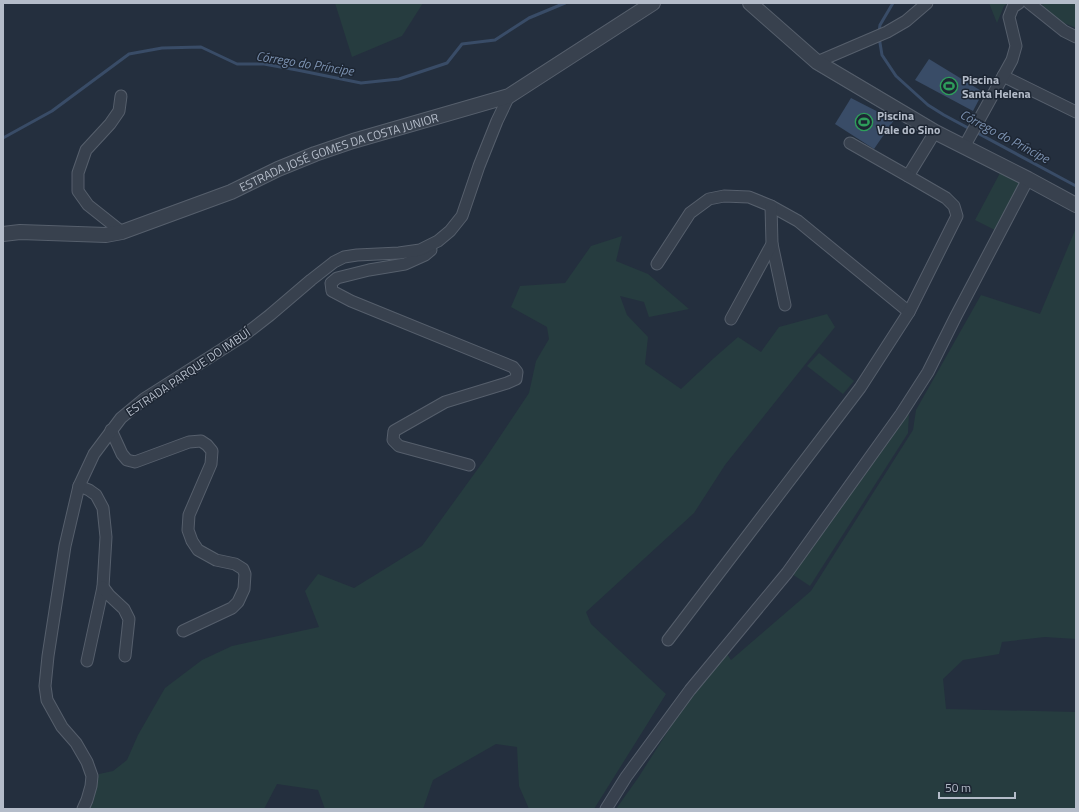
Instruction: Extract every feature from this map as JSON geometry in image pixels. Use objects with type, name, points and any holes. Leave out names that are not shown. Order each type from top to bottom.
[{"type":"street","name":"ESTRADA JOSÉ GOMES DA COSTA JUNIOR","points":[[3,234],[20,232],[100,235],[122,232],[231,192],[278,169],[315,154],[353,141],[509,96],[653,3]]},
{"type":"street","points":[[750,3],[817,62],[935,132],[967,141],[1028,179],[1076,205]]},
{"type":"street","points":[[817,62],[887,32],[906,21],[927,3]]},
{"type":"street","points":[[967,141],[1012,60],[1016,46],[1009,17],[1013,7],[1019,3]]},
{"type":"street","points":[[1029,3],[1064,31],[1076,37]]},
{"type":"street","points":[[1003,76],[1076,112]]},
{"type":"street","points":[[121,96],[119,111],[110,124],[86,150],[78,173],[78,191],[88,205],[122,232]]},
{"type":"street","name":"ESTRADA PARQUE DO IMBUÍ","points":[[83,809],[91,786],[92,776],[87,762],[76,743],[62,727],[47,700],[45,686],[48,656],[65,546],[79,486],[94,454],[121,418],[144,399],[248,332],[334,262],[344,257],[357,255],[399,253],[420,250],[438,241],[450,231],[462,216],[479,166],[509,96]]},
{"type":"street","points":[[908,176],[935,132]]},
{"type":"street","points":[[668,640],[860,388],[909,312],[957,216],[954,206],[946,198],[850,143]]},
{"type":"street","points":[[606,809],[626,777],[690,690],[787,573],[901,414],[928,372],[1028,179]]},
{"type":"street","points":[[657,264],[690,214],[709,198],[724,196],[749,197],[771,206],[798,221],[909,312]]},
{"type":"street","points":[[771,206],[772,244],[785,305]]},
{"type":"street","points":[[438,241],[425,255],[405,264],[369,270],[337,278],[331,283],[332,291],[351,301],[513,367],[518,372],[516,379],[445,402],[394,431],[393,440],[398,446],[469,465]]},
{"type":"street","points":[[731,319],[772,244]]},
{"type":"street","points":[[111,430],[122,454],[127,460],[135,462],[189,442],[201,441],[212,451],[211,464],[189,515],[188,530],[192,541],[198,550],[216,560],[235,564],[243,569],[245,574],[244,589],[238,602],[232,608],[183,631]]},
{"type":"street","points":[[79,486],[96,495],[103,508],[106,537],[103,587],[87,661]]},
{"type":"street","points":[[103,587],[124,609],[129,619],[126,656]]},
{"type":"green space","points":[[335,3],[423,3],[402,36],[352,57]]},
{"type":"green space","points":[[989,3],[1008,3],[1004,6],[997,23]]},
{"type":"green space","points":[[1041,3],[1076,3],[1076,28],[1052,18]]},
{"type":"green space","points":[[1000,173],[1022,182],[995,230],[975,220]]},
{"type":"green space","points":[[1076,228],[1076,639],[1045,637],[1002,642],[999,654],[963,660],[943,679],[946,709],[1076,712],[1076,809],[616,809],[638,778],[682,709],[725,651],[731,660],[811,591],[913,430],[916,410],[981,295],[1040,314]]},
{"type":"green space","points":[[622,236],[616,261],[648,274],[689,309],[649,317],[644,302],[620,296],[627,315],[648,337],[645,364],[681,389],[738,337],[761,352],[779,327],[827,314],[835,327],[725,465],[694,513],[586,612],[591,624],[666,694],[594,809],[529,809],[519,786],[517,747],[496,744],[433,780],[423,809],[325,809],[318,790],[277,784],[264,809],[89,809],[93,803],[99,774],[113,771],[127,760],[138,735],[165,688],[202,660],[232,646],[319,627],[305,591],[318,574],[354,588],[422,546],[485,459],[529,393],[536,361],[549,339],[547,327],[511,307],[520,286],[565,283],[591,246]]},
{"type":"green space","points":[[819,353],[854,381],[843,394],[807,366]]},
{"type":"green space","points":[[909,412],[908,433],[810,586],[792,574]]},
{"type":"water","name":"Piscina Santa Helena","points":[[929,59],[983,92],[973,111],[915,80]]},
{"type":"water","name":"Piscina Vale do Sino","points":[[851,98],[894,120],[874,149],[835,124]]},
{"type":"waterway","name":"Córrego do Príncipe","points":[[3,138],[52,111],[129,54],[162,48],[201,47],[237,64],[264,64],[361,83],[399,79],[447,63],[462,44],[495,40],[529,18],[565,3]]},
{"type":"waterway","name":"Córrego do Príncipe","points":[[879,32],[880,25],[893,3]]},
{"type":"waterway","name":"Córrego do Príncipe","points":[[879,37],[882,55],[896,76],[928,105],[1076,186]]},
{"type":"place","name":"Piscina Santa Helena","points":[[949,86]]},
{"type":"place","name":"Piscina Vale do Sino","points":[[864,122]]}]
